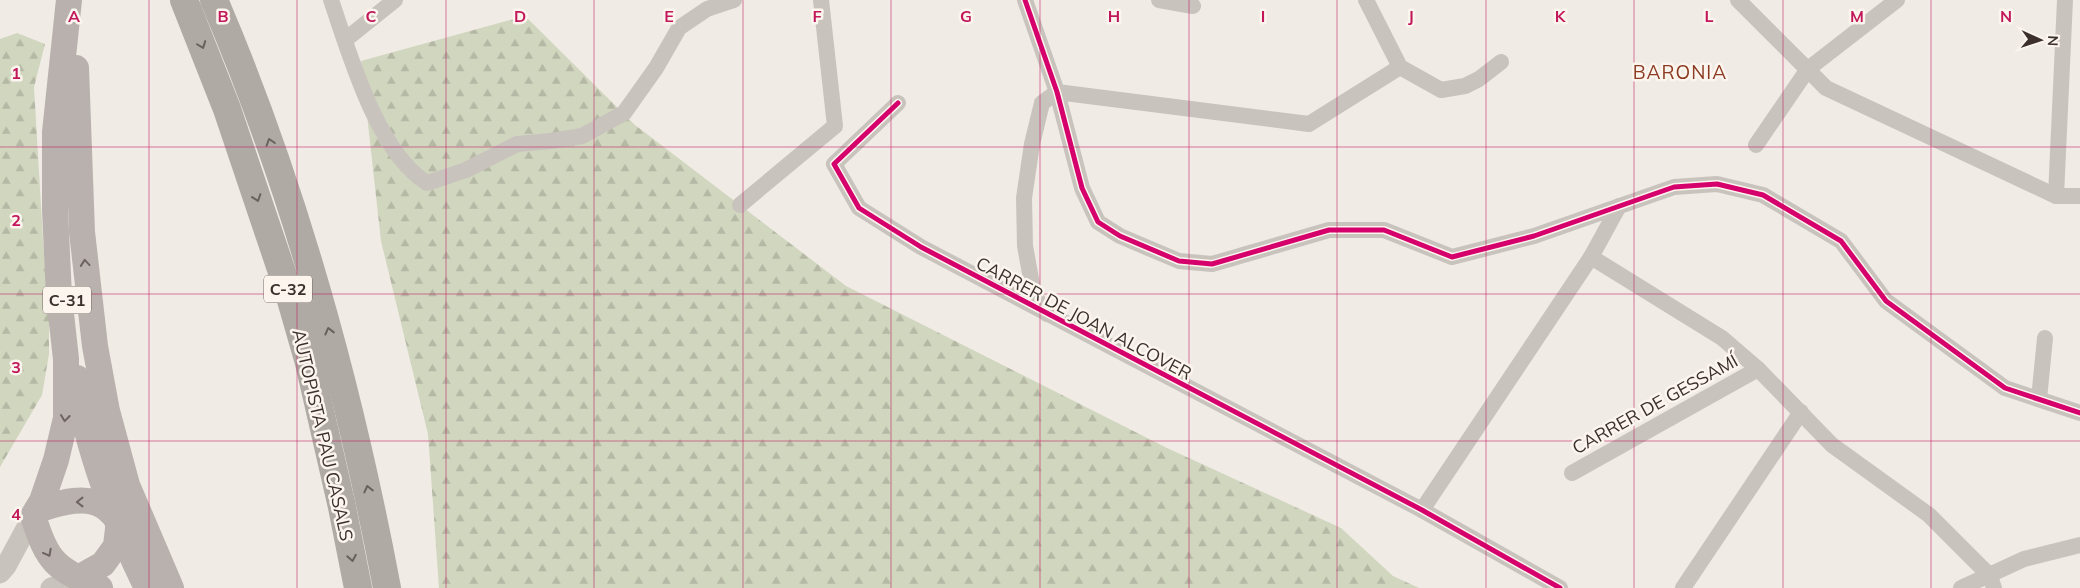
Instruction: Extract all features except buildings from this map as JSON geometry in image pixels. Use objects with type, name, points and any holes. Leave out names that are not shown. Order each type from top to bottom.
[{"type":"highway","name":"AUTOPISTA PAU CASALS","points":[[184,0],[227,109],[288,290],[308,363],[342,507],[358,588]]},
{"type":"highway","name":"AUTOPISTA PAU CASALS","points":[[214,0],[265,128],[324,311],[368,490],[387,588]]},
{"type":"main road","name":"C-31","points":[[69,0],[62,73],[61,168],[66,294],[70,328],[77,376],[90,440],[102,479],[134,562],[147,588]]},
{"type":"main road","name":"C-31","points":[[78,0],[76,72],[82,232],[95,346],[113,435],[127,485],[171,588]]},
{"type":"main road","points":[[62,73],[55,132],[55,210],[59,296],[66,359],[66,418],[56,460],[35,513],[40,538],[52,561],[62,570],[89,583],[116,546],[118,520],[122,505],[98,426],[95,346]]},
{"type":"main road","points":[[35,513],[62,502],[86,501],[105,506],[131,530],[158,588]]},
{"type":"street","points":[[331,0],[375,116],[395,152],[414,175],[427,183],[466,170],[517,144],[582,136],[624,113],[656,68],[680,28],[707,10],[734,0]]},
{"type":"street","points":[[345,40],[395,0]]},
{"type":"street","points":[[740,205],[834,126],[821,0]]},
{"type":"street","points":[[1025,0],[1057,92],[1082,188],[1098,222],[1120,236],[1179,261],[1212,264],[1329,230],[1384,230],[1452,256],[1534,236],[1674,187],[1717,184],[1763,195],[1841,241],[1886,301],[2006,388],[2080,413]]},
{"type":"street","points":[[1159,0],[1194,6]]},
{"type":"street","points":[[1366,0],[1400,67],[1441,90],[1465,86],[1479,79],[1501,62]]},
{"type":"street","points":[[1738,0],[1826,88],[2056,196],[2080,196]]},
{"type":"street","points":[[1756,145],[1808,69],[1897,0]]},
{"type":"street","points":[[2056,196],[2065,0]]},
{"type":"street","points":[[1048,315],[1034,295],[1025,246],[1024,198],[1032,144],[1042,103],[1057,92],[1310,124],[1400,67]]},
{"type":"street","name":"CARRER DE JOAN ALCOVER","points":[[898,103],[834,164],[859,208],[921,248],[1422,510],[1560,588]]},
{"type":"street","points":[[1422,510],[1591,257],[1619,206]]},
{"type":"street","points":[[1591,257],[1722,338],[1758,369],[1832,445],[1929,515],[1992,582]]},
{"type":"street","points":[[2039,399],[2045,338]]},
{"type":"street","name":"CARRER DE GESSAMÍ","points":[[1572,474],[1758,369]]},
{"type":"street","points":[[1683,588],[1801,412]]},
{"type":"street","points":[[0,573],[6,566],[35,513]]},
{"type":"street","points":[[1961,588],[1992,582],[2024,560],[2080,545]]},
{"type":"street","points":[[51,588],[89,583]]},
{"type":"green space","points":[[525,16],[635,125],[846,286],[1167,448],[1341,528],[1393,576],[1419,588],[439,588],[428,434],[381,241],[361,61]]},
{"type":"green space","points":[[17,33],[45,44],[34,87],[49,315],[49,354],[42,395],[0,467],[0,39]]},
{"type":"cycle path","points":[[1025,0],[1057,92],[1082,188],[1098,222],[1120,236],[1179,261],[1212,264],[1329,230],[1384,230],[1452,257],[1534,236],[1674,187],[1717,184],[1763,195],[1841,241],[1886,301],[2005,388],[2080,413]]},
{"type":"cycle path","points":[[898,103],[834,164],[859,208],[921,247],[1422,510],[1560,588]]},
{"type":"district","name":"BARONIA","points":[[1680,72]]}]
